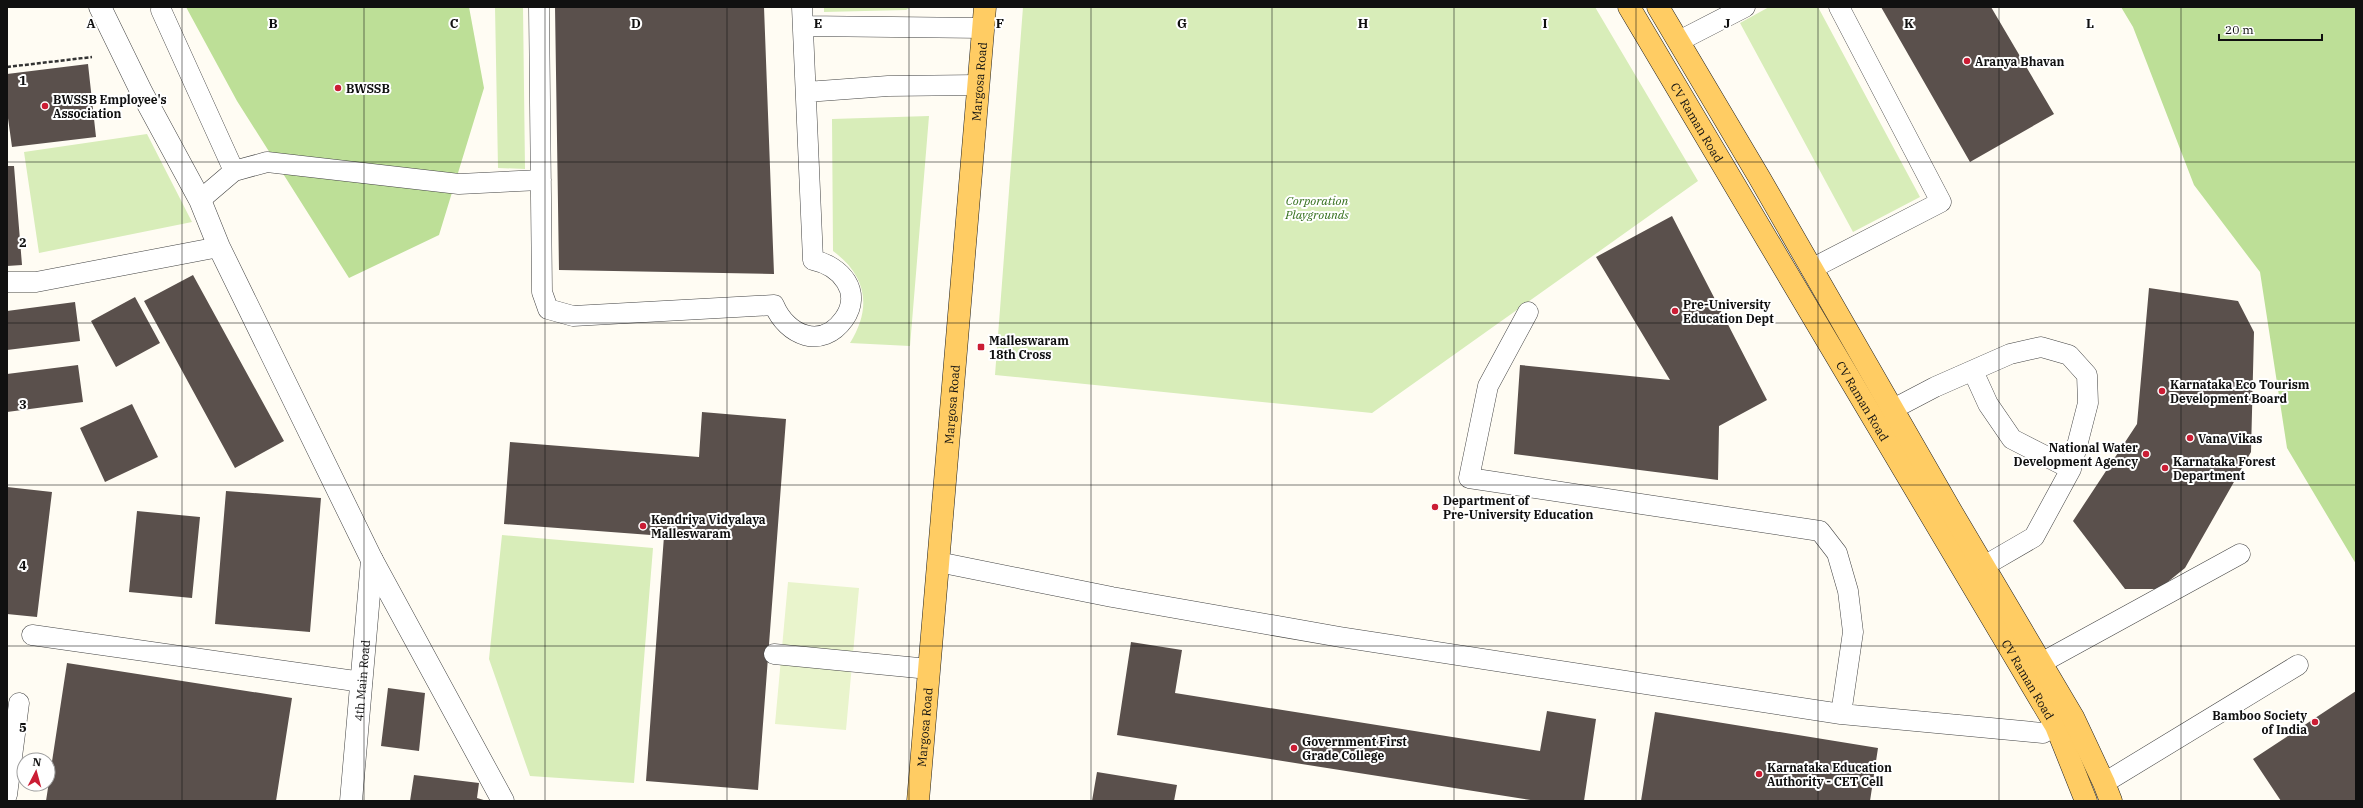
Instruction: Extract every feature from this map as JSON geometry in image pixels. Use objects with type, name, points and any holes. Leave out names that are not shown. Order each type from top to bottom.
[{"type":"main road","name":"CV Raman Road","points":[[1629,7],[2056,726],[2086,801]]},
{"type":"main road","name":"CV Raman Road","points":[[1658,7],[2073,717],[2108,792]]},
{"type":"main road","name":"Margosa Road","points":[[918,801],[984,17]]},
{"type":"street","points":[[100,7],[200,200],[219,247],[372,560],[503,801]]},
{"type":"street","name":"4th Main Road","points":[[351,801],[372,560]]},
{"type":"lane","points":[[539,7],[542,292],[548,309],[573,316],[774,305],[780,319],[788,328],[799,334],[812,336],[824,334],[836,328],[845,319],[849,306],[850,293],[846,280],[838,270],[826,263],[813,260],[802,16],[984,17]]},
{"type":"lane","points":[[1679,42],[1745,7]]},
{"type":"lane","points":[[1811,269],[1941,202],[1839,7]]},
{"type":"lane","points":[[161,10],[234,171]]},
{"type":"lane","points":[[806,92],[888,86],[978,85]]},
{"type":"lane","points":[[200,200],[234,171],[267,162],[458,184],[541,180]]},
{"type":"lane","points":[[7,282],[36,282],[219,247]]},
{"type":"lane","points":[[1528,312],[1488,386],[1469,478],[1820,531],[1837,553],[1848,591],[1853,632],[1841,714]]},
{"type":"lane","points":[[1893,409],[1935,387],[2010,354],[2041,347],[2069,355],[2087,375],[2088,403],[2071,469],[2034,537],[2016,549],[1984,566]]},
{"type":"lane","points":[[1973,371],[1988,404],[2012,440],[2071,469]]},
{"type":"lane","points":[[2041,663],[2240,554]]},
{"type":"lane","points":[[938,562],[1112,597],[1340,637],[1841,714],[2043,733],[2056,726]]},
{"type":"lane","points":[[32,635],[362,682]]},
{"type":"lane","points":[[774,654],[929,669]]},
{"type":"lane","points":[[2108,792],[2298,665]]},
{"type":"lane","points":[[7,795],[19,704]]},
{"type":"path","points":[[7,67],[123,53]]},
{"type":"green space","points":[[186,7],[469,7],[484,88],[439,235],[349,278],[237,101]]},
{"type":"green space","points":[[495,7],[523,7],[525,169],[498,168]]},
{"type":"green space","points":[[824,7],[911,7],[906,10],[824,12]]},
{"type":"green space","name":"Corporation Playgrounds","points":[[1023,7],[1595,7],[1698,181],[1372,413],[995,375]]},
{"type":"green space","points":[[1769,7],[1818,7],[1920,197],[1853,232],[1740,23]]},
{"type":"green space","points":[[2121,7],[2356,7],[2356,564],[2287,448],[2260,272],[2194,185],[2133,27]]},
{"type":"green space","points":[[929,116],[910,346],[850,343],[857,330],[863,305],[859,282],[853,271],[833,251],[832,119]]},
{"type":"green space","points":[[147,134],[192,222],[39,253],[24,152]]},
{"type":"green space","points":[[502,535],[653,548],[634,783],[530,776],[489,659]]},
{"type":"green space","points":[[788,582],[859,588],[846,730],[775,724]]},
{"type":"building","points":[[555,7],[764,7],[774,274],[559,270]]},
{"type":"building","name":"Aranya Bhavan","points":[[1881,7],[1991,7],[2054,114],[1970,162]]},
{"type":"building","points":[[88,64],[96,137],[12,147],[7,111],[7,74]]},
{"type":"building","points":[[7,166],[14,166],[22,265],[7,266]]},
{"type":"building","name":"Pre-University Education Dept","points":[[1672,216],[1767,400],[1719,426],[1718,480],[1514,454],[1520,365],[1670,380],[1596,257]]},
{"type":"building","points":[[193,275],[284,441],[235,468],[144,301]]},
{"type":"building","name":"Vana Vikas","points":[[2149,288],[2238,301],[2254,332],[2251,452],[2185,568],[2159,589],[2125,589],[2073,521],[2137,424]]},
{"type":"building","points":[[135,297],[160,343],[116,367],[91,321]]},
{"type":"building","points":[[75,302],[80,341],[7,350],[7,311]]},
{"type":"building","points":[[78,365],[83,402],[7,412],[7,374]]},
{"type":"building","points":[[132,404],[158,457],[105,482],[80,428]]},
{"type":"building","points":[[702,412],[786,419],[758,790],[646,781],[664,536],[504,524],[510,442],[699,457]]},
{"type":"building","points":[[7,487],[52,492],[37,617],[7,614]]},
{"type":"building","points":[[226,491],[321,498],[310,632],[215,624]]},
{"type":"building","points":[[137,511],[200,517],[192,598],[129,592]]},
{"type":"building","points":[[1131,642],[1182,650],[1175,693],[1540,751],[1547,711],[1596,719],[1584,801],[1537,801],[1117,735]]},
{"type":"building","points":[[67,663],[292,698],[276,801],[46,801],[47,792],[56,792],[56,752],[53,752]]},
{"type":"building","points":[[388,688],[425,693],[419,751],[381,746]]},
{"type":"building","points":[[2356,691],[2356,801],[2281,801],[2253,759]]},
{"type":"building","name":"Karnataka Education Authority - CET Cell","points":[[1655,712],[1878,748],[1870,801],[1641,801]]},
{"type":"building","points":[[1097,772],[1177,785],[1174,801],[1092,801]]},
{"type":"building","points":[[414,775],[479,783],[477,798],[487,801],[410,801]]},
{"type":"place","name":"Aranya Bhavan","points":[[1967,61]]},
{"type":"place","name":"BWSSB","points":[[338,88]]},
{"type":"place","name":"BWSSB Employee's Association","points":[[45,106]]},
{"type":"place","name":"Pre-University Education Dept","points":[[1675,311]]},
{"type":"place","name":"Malleswaram 18th Cross","points":[[981,347]]},
{"type":"place","name":"Karnataka Eco Tourism Development Board","points":[[2162,391]]},
{"type":"place","name":"Vana Vikas","points":[[2190,438]]},
{"type":"place","name":"National Water Development Agency","points":[[2146,454]]},
{"type":"place","name":"Karnataka Forest Department","points":[[2165,468]]},
{"type":"place","name":"Department of Pre-University Education","points":[[1435,507]]},
{"type":"place","name":"Kendriya Vidyalaya Malleswaram","points":[[643,526]]},
{"type":"place","name":"Bamboo Society of India","points":[[2315,722]]},
{"type":"place","name":"Government First Grade College","points":[[1294,748]]},
{"type":"place","name":"Karnataka Education Authority - CET Cell","points":[[1759,774]]}]
